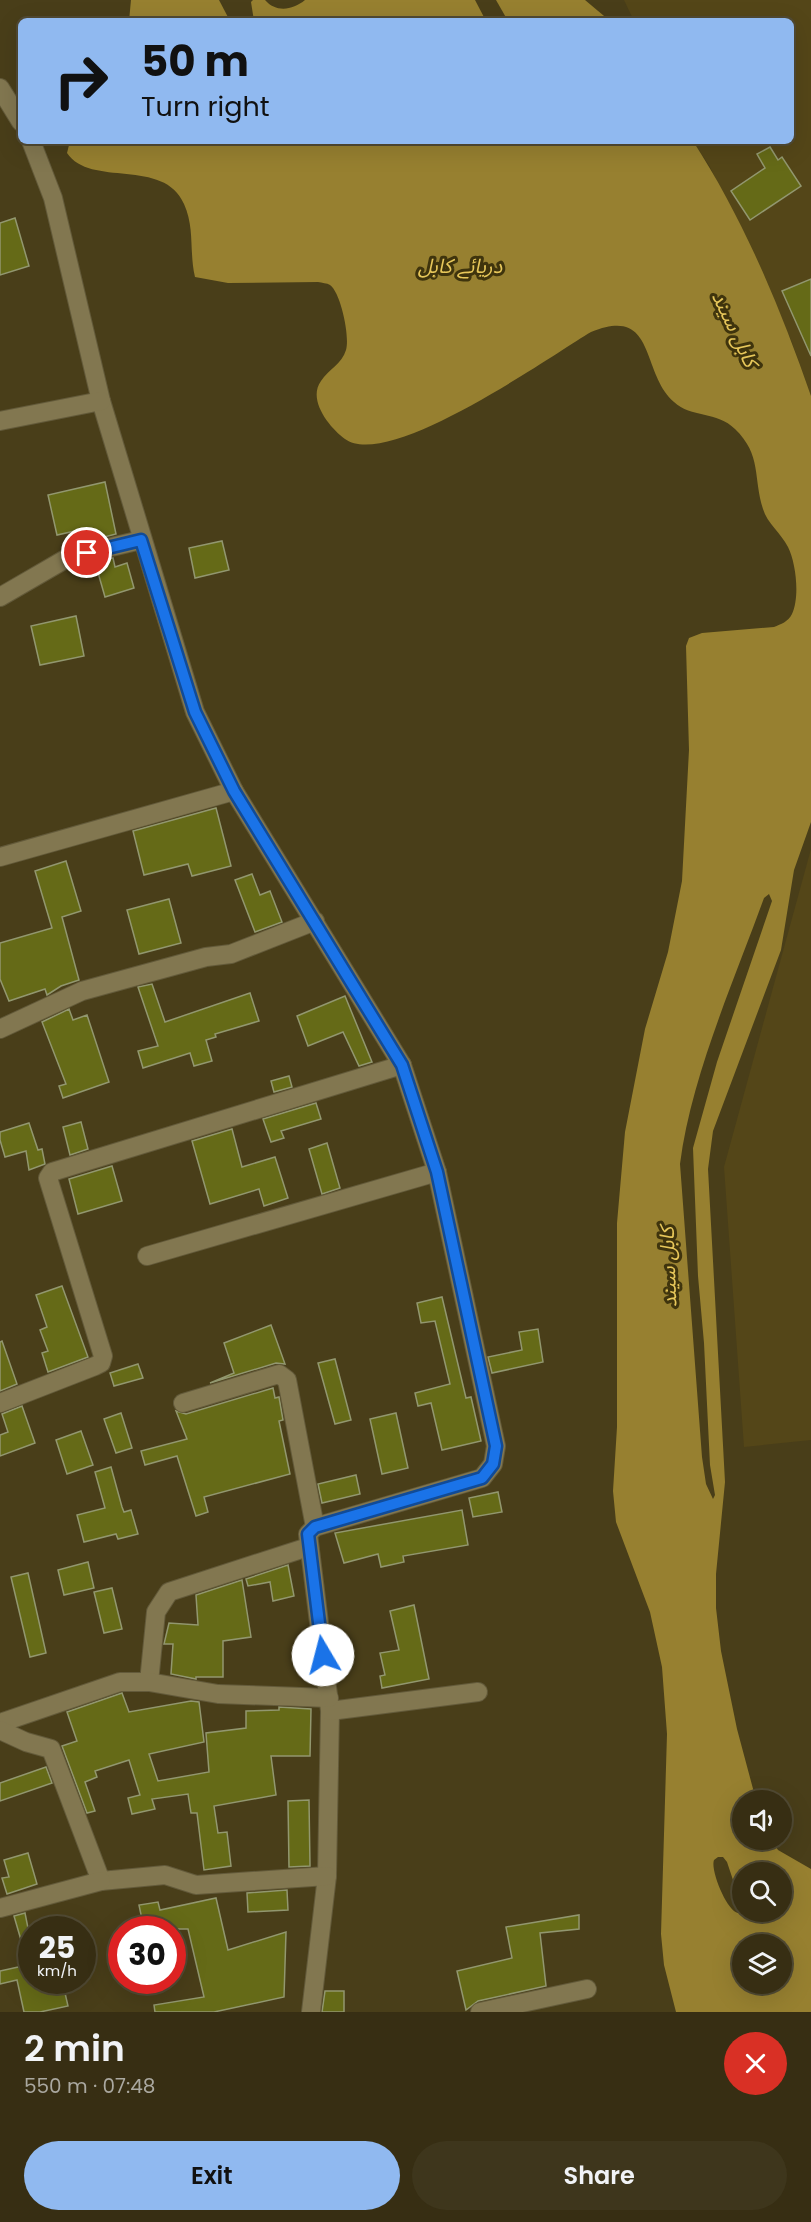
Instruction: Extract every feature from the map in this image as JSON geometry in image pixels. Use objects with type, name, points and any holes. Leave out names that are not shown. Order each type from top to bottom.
[{"type":"street","points":[[0,88],[18,117]]},
{"type":"street","points":[[32,144],[52,198],[101,401],[141,540],[195,712],[234,791],[402,1065],[437,1172],[496,1446],[493,1464],[482,1478],[315,1527],[308,1534],[330,1704],[327,1876],[311,2012]]},
{"type":"street","points":[[0,421],[101,401]]},
{"type":"street","points":[[0,597],[69,557],[141,540]]},
{"type":"street","points":[[0,857],[234,791]]},
{"type":"street","points":[[0,1029],[82,992],[206,957],[231,954],[315,921]]},
{"type":"street","points":[[0,1403],[95,1366],[103,1356],[48,1178],[52,1172],[402,1065]]},
{"type":"street","points":[[147,1256],[437,1172]]},
{"type":"street","points":[[183,1403],[279,1374],[284,1375],[287,1380],[315,1527]]},
{"type":"street","points":[[149,1682],[156,1612],[169,1592],[308,1547]]},
{"type":"street","points":[[0,1723],[120,1682],[149,1682],[218,1694],[330,1704],[478,1692]]},
{"type":"street","points":[[0,1730],[26,1742],[51,1749],[100,1881]]},
{"type":"street","points":[[0,1908],[100,1881],[165,1875],[196,1886],[327,1876]]},
{"type":"street","points":[[480,2012],[587,1989]]},
{"type":"shaded area","points":[[624,0],[811,0],[811,396],[791,340],[710,167],[695,144],[794,144],[794,18],[633,18]]},
{"type":"shaded area","points":[[811,849],[811,1440],[744,1447],[724,1167]]},
{"type":"water","points":[[131,0],[219,0],[228,18],[129,18]]},
{"type":"water","points":[[265,0],[274,7],[285,9],[305,0],[475,0],[484,18],[254,18],[251,2]]},
{"type":"water","points":[[496,0],[585,0],[606,18],[506,18]]},
{"type":"water","name":"دریائے کابل","points":[[69,144],[695,144],[745,233],[787,330],[811,396],[811,822],[794,870],[781,950],[713,1131],[708,1169],[725,1482],[716,1574],[716,1608],[721,1651],[737,1729],[753,1790],[732,1790],[732,1850],[778,1850],[811,1869],[811,2012],[676,2012],[664,1965],[661,1934],[667,1734],[662,1667],[650,1612],[616,1522],[613,1491],[617,1427],[617,1223],[625,1132],[645,1029],[668,952],[682,881],[689,750],[686,646],[689,638],[702,633],[774,627],[786,621],[792,614],[796,599],[795,571],[791,554],[765,514],[753,458],[744,439],[728,423],[688,410],[674,402],[663,389],[637,334],[627,327],[612,326],[591,332],[506,385],[431,426],[396,439],[366,445],[345,439],[327,421],[318,405],[317,397],[317,388],[324,377],[342,359],[347,344],[346,326],[341,306],[330,285],[318,282],[228,283],[195,277],[190,222],[184,204],[174,190],[161,181],[144,176],[92,169],[78,163],[67,153]],"holes":[[[769,894],[772,901],[717,1062],[693,1148],[698,1276],[710,1465],[715,1495],[713,1499],[706,1484],[702,1457],[680,1164],[694,1097],[715,1030],[764,898]]]},
{"type":"building","points":[[770,147],[778,160],[782,157],[801,186],[750,220],[731,191],[765,168],[757,154]]},
{"type":"building","points":[[15,218],[29,266],[0,275],[0,223]]},
{"type":"building","points":[[811,279],[811,356],[782,291]]},
{"type":"building","points":[[105,482],[116,534],[89,541],[87,541],[84,529],[57,535],[48,495]]},
{"type":"building","points":[[222,541],[229,570],[195,578],[189,548]]},
{"type":"building","points":[[113,558],[115,567],[127,563],[134,588],[105,597],[95,562]]},
{"type":"building","points":[[76,616],[84,656],[40,665],[31,626]]},
{"type":"building","points":[[216,808],[231,866],[192,876],[188,864],[144,875],[133,831]]},
{"type":"building","points":[[66,861],[81,911],[62,917],[79,980],[61,986],[47,995],[45,989],[9,1001],[0,979],[0,943],[52,928],[35,871]]},
{"type":"building","points":[[252,874],[260,895],[270,891],[282,922],[255,932],[235,880]]},
{"type":"building","points":[[169,899],[181,943],[139,954],[127,910]]},
{"type":"building","points":[[152,984],[165,1022],[250,993],[259,1021],[215,1034],[216,1037],[206,1040],[212,1061],[194,1066],[190,1053],[143,1068],[138,1051],[158,1046],[138,987]]},
{"type":"building","points":[[345,996],[372,1062],[359,1066],[343,1032],[308,1046],[297,1016]]},
{"type":"building","points":[[69,1009],[73,1020],[87,1015],[109,1082],[63,1098],[59,1086],[66,1084],[42,1022]]},
{"type":"building","points":[[289,1076],[292,1087],[274,1092],[271,1081]]},
{"type":"building","points":[[316,1103],[321,1119],[281,1131],[284,1138],[271,1142],[263,1119]]},
{"type":"building","points":[[81,1122],[88,1149],[70,1155],[63,1127]]},
{"type":"building","points":[[29,1123],[38,1150],[42,1149],[45,1164],[29,1170],[26,1151],[5,1157],[0,1132]]},
{"type":"building","points":[[232,1129],[242,1167],[275,1157],[288,1198],[264,1206],[259,1189],[210,1204],[192,1141]]},
{"type":"building","points":[[327,1143],[340,1188],[322,1194],[309,1149]]},
{"type":"building","points":[[112,1166],[122,1201],[78,1214],[69,1179]]},
{"type":"building","points":[[62,1286],[88,1357],[48,1372],[42,1353],[48,1351],[40,1330],[47,1327],[36,1295]]},
{"type":"building","points":[[442,1297],[466,1398],[471,1397],[481,1441],[442,1450],[431,1403],[418,1406],[415,1393],[450,1384],[435,1321],[421,1323],[417,1303]]},
{"type":"building","points":[[271,1325],[285,1364],[276,1363],[210,1383],[234,1373],[224,1343]]},
{"type":"building","points":[[538,1329],[543,1362],[492,1373],[488,1357],[522,1350],[519,1332]]},
{"type":"building","points":[[2,1341],[17,1384],[0,1391],[0,1342]]},
{"type":"building","points":[[335,1359],[351,1420],[335,1424],[318,1363]]},
{"type":"building","points":[[138,1364],[143,1378],[114,1386],[110,1373]]},
{"type":"building","points":[[273,1388],[275,1398],[279,1397],[283,1420],[279,1421],[290,1474],[204,1497],[208,1512],[196,1516],[177,1456],[145,1465],[141,1451],[187,1439],[176,1411],[186,1414]]},
{"type":"building","points":[[22,1406],[35,1443],[0,1456],[0,1435],[8,1432],[2,1414]]},
{"type":"building","points":[[121,1413],[132,1448],[116,1453],[104,1419]]},
{"type":"building","points":[[396,1413],[408,1468],[382,1474],[370,1419]]},
{"type":"building","points":[[81,1431],[93,1465],[67,1474],[56,1440]]},
{"type":"building","points":[[111,1467],[124,1512],[131,1510],[138,1534],[118,1539],[116,1534],[84,1542],[77,1515],[105,1508],[95,1472]]},
{"type":"building","points":[[356,1475],[360,1494],[322,1503],[318,1484]]},
{"type":"building","points":[[498,1492],[502,1512],[473,1517],[469,1498]]},
{"type":"building","points":[[462,1510],[468,1545],[403,1556],[404,1562],[381,1567],[378,1554],[344,1563],[335,1533]]},
{"type":"building","points":[[88,1562],[94,1588],[64,1595],[58,1570]]},
{"type":"building","points":[[288,1565],[294,1596],[273,1601],[270,1582],[248,1586],[246,1579]]},
{"type":"building","points":[[28,1573],[46,1653],[30,1657],[11,1577]]},
{"type":"building","points":[[242,1580],[251,1637],[223,1641],[223,1677],[196,1677],[196,1679],[171,1674],[173,1644],[164,1644],[169,1623],[198,1625],[196,1595]]},
{"type":"building","points":[[112,1588],[122,1629],[104,1633],[94,1592]]},
{"type":"building","points":[[414,1605],[429,1679],[382,1688],[380,1676],[385,1675],[380,1653],[399,1650],[390,1611]]},
{"type":"building","points":[[122,1693],[129,1712],[191,1701],[199,1702],[204,1742],[149,1754],[158,1781],[209,1772],[206,1733],[246,1728],[246,1711],[279,1710],[279,1707],[311,1709],[310,1756],[271,1756],[276,1795],[214,1806],[218,1833],[227,1832],[231,1866],[204,1870],[197,1813],[191,1813],[188,1794],[152,1799],[155,1809],[132,1814],[128,1798],[140,1795],[129,1760],[95,1771],[97,1777],[85,1782],[95,1811],[87,1813],[62,1746],[77,1741],[67,1712]]},
{"type":"building","points":[[46,1767],[52,1783],[0,1801],[0,1783]]},
{"type":"building","points":[[309,1800],[310,1866],[289,1867],[288,1801]]},
{"type":"building","points":[[28,1853],[37,1884],[7,1894],[2,1878],[9,1877],[4,1860]]},
{"type":"building","points":[[287,1890],[288,1910],[248,1912],[247,1893]]},
{"type":"building","points":[[216,1898],[228,1950],[286,1932],[284,1997],[214,2012],[155,2012],[154,2005],[204,1997],[188,1929],[186,1929],[186,1916],[141,1916],[139,1905],[158,1902],[160,1910]]},
{"type":"building","points":[[25,1913],[26,1916],[18,1916],[18,1930],[14,1916]]},
{"type":"building","points":[[579,1915],[579,1929],[540,1933],[546,1986],[478,2001],[466,2010],[457,1971],[512,1958],[506,1927]]},
{"type":"building","points":[[18,1967],[18,1985],[17,1980],[0,1984],[0,1971]]},
{"type":"building","points":[[325,1991],[344,1991],[344,2012],[322,2012]]},
{"type":"building","points":[[20,1994],[65,1994],[68,2006],[40,2012],[24,2012]]},
{"type":"route","points":[[87,553],[141,540],[195,712],[234,791],[402,1065],[437,1172],[496,1446],[493,1464],[482,1478],[315,1527],[308,1534],[323,1655]]},
{"type":"water label","name":"کابل سيند","points":[[735,329]]},
{"type":"water label","name":"کابل سيند","points":[[668,1267]]}]
